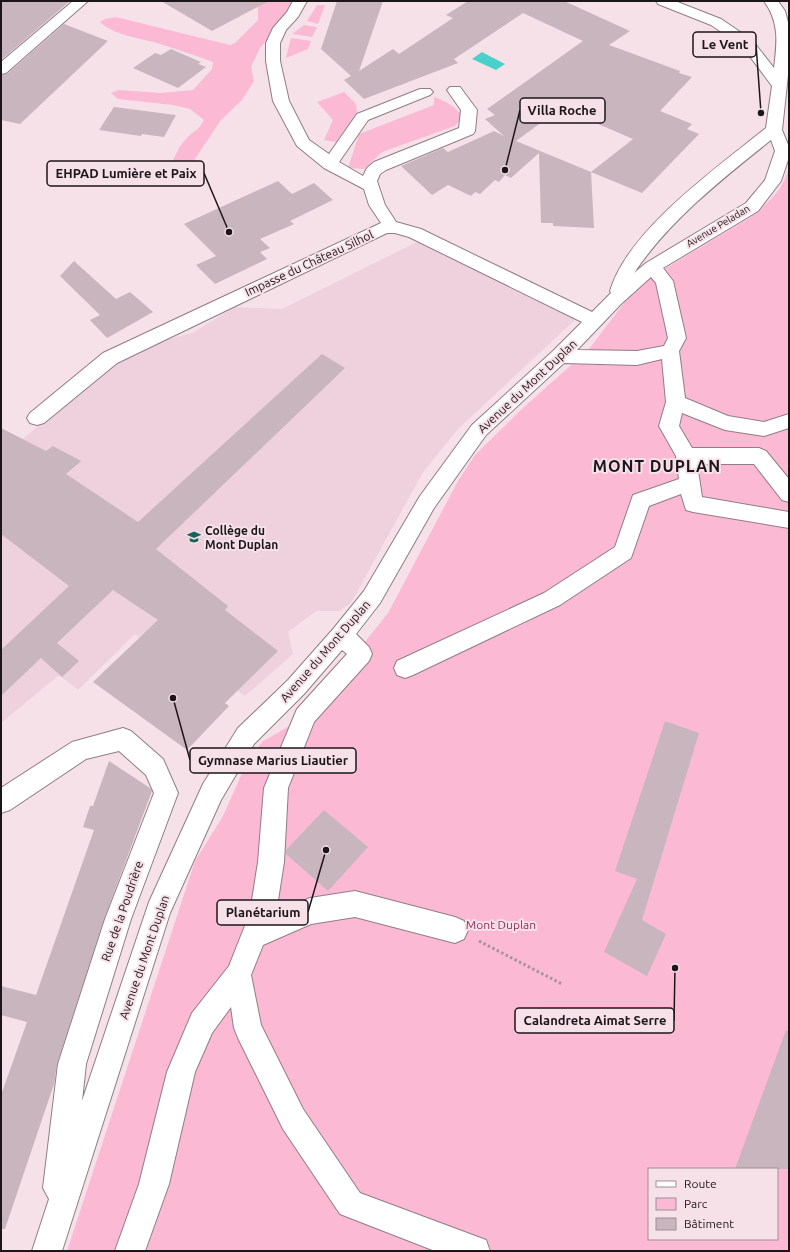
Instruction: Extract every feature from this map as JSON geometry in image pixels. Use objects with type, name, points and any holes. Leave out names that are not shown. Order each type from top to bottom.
[{"type":"street","points":[[1,70],[81,1]]},
{"type":"street","points":[[300,1],[293,14],[280,28],[273,43],[273,61],[281,101],[304,143],[330,164],[370,186]]},
{"type":"street","points":[[662,1],[716,22],[746,43],[779,85]]},
{"type":"street","name":"Avenue Peladan","points":[[595,321],[616,299],[652,267],[752,207],[773,181],[783,151],[779,85],[785,38],[778,11],[771,1]]},
{"type":"street","points":[[392,228],[377,205],[368,182],[373,172],[380,166],[467,131],[469,110],[455,90]]},
{"type":"street","points":[[330,164],[362,117],[425,92]]},
{"type":"street","name":"Avenue Peladan","points":[[616,299],[627,270],[667,220],[698,192],[782,133]]},
{"type":"street","name":"Impasse du Château Silhol","points":[[37,418],[110,358],[374,232],[392,228],[405,229],[431,240],[595,321]]},
{"type":"street","points":[[652,267],[664,281],[677,338],[670,351],[676,402],[669,426],[686,456],[694,504],[789,520]]},
{"type":"street","name":"Avenue du Mont Duplan","points":[[49,1244],[158,911],[212,792],[246,736],[296,687],[342,635],[372,597],[427,502],[479,430],[560,356],[595,321]]},
{"type":"street","points":[[560,356],[637,358],[670,351]]},
{"type":"street","points":[[676,402],[725,423],[764,429],[789,421]]},
{"type":"street","points":[[740,425],[759,456],[789,494]]},
{"type":"street","points":[[686,456],[759,456]]},
{"type":"street","points":[[405,668],[552,599],[624,552],[640,501],[690,483]]},
{"type":"street","points":[[130,1251],[154,1184],[181,1072],[202,1022],[238,975],[263,913],[269,876],[276,788],[305,716],[361,654],[342,635]]},
{"type":"street","name":"Rue de la Poudrière","points":[[1,802],[80,750],[123,739],[155,767],[166,793],[118,919],[72,1064],[49,1244]]},
{"type":"street","points":[[254,936],[310,911],[355,904],[455,930]]},
{"type":"street","points":[[238,975],[248,1028],[293,1119],[350,1204],[475,1251]]},
{"type":"path","points":[[455,930],[562,984]]},
{"type":"shaded area","name":"Collège du Mont Duplan","points":[[419,241],[577,318],[459,428],[423,472],[351,603],[339,611],[316,611],[288,632],[293,654],[245,696],[201,664],[187,677],[135,634],[78,690],[59,675],[1,723],[1,468],[19,442],[109,366],[157,342],[192,333],[235,307],[282,309]]},
{"type":"green space","points":[[258,1],[294,1],[283,21],[260,48],[251,67],[254,81],[242,100],[221,120],[189,168],[167,178],[175,156],[183,142],[200,127],[204,120],[190,109],[173,105],[118,99],[111,93],[119,90],[161,93],[193,90],[212,69],[213,62],[169,47],[122,34],[106,27],[100,22],[105,19],[116,17],[230,45],[235,43],[258,20]]},
{"type":"green space","points":[[317,5],[325,5],[318,24],[307,21]]},
{"type":"green space","points":[[304,25],[317,27],[312,37],[292,34]]},
{"type":"green space","points":[[291,38],[311,41],[308,49],[286,58]]},
{"type":"green space","points":[[344,92],[356,104],[357,113],[336,142],[324,140],[333,120],[317,102]]},
{"type":"green space","points":[[434,97],[443,100],[457,110],[463,117],[455,126],[382,152],[364,169],[348,168],[359,134],[434,105]]},
{"type":"green space","name":"Mont Duplan","points":[[789,167],[789,1251],[67,1251],[195,861],[223,816],[247,762],[262,742],[306,716],[388,613],[458,481],[475,455],[523,408],[589,349],[627,299],[643,282],[749,218],[774,196],[783,183]]},
{"type":"water","points":[[482,52],[505,64],[496,70],[472,59]]},
{"type":"building","points":[[1,1],[70,1],[1,60]]},
{"type":"building","points":[[161,1],[269,1],[212,31]]},
{"type":"building","points":[[337,1],[383,1],[359,71],[393,49],[399,54],[453,18],[446,15],[468,1],[564,1],[630,31],[609,45],[680,71],[679,73],[692,77],[660,111],[692,124],[687,129],[699,134],[642,193],[591,172],[594,228],[553,226],[553,223],[541,223],[539,153],[511,178],[505,175],[499,182],[495,180],[480,194],[475,192],[471,196],[448,185],[432,195],[401,166],[443,148],[448,152],[494,131],[504,136],[485,119],[495,115],[487,109],[583,41],[523,13],[454,59],[458,63],[364,99],[344,80],[351,76],[321,49]],"holes":[[[561,108],[633,139],[591,172],[516,141]]]},
{"type":"building","points":[[64,24],[108,41],[20,124],[1,120],[1,75],[7,74]]},
{"type":"building","points":[[171,49],[201,62],[198,64],[206,67],[178,88],[133,68],[155,53],[161,55]]},
{"type":"building","points":[[114,107],[176,115],[164,137],[142,134],[141,136],[99,130]]},
{"type":"building","points":[[278,181],[292,194],[314,183],[333,200],[290,221],[294,224],[260,239],[270,248],[260,252],[267,259],[215,284],[196,265],[216,256],[184,224]]},
{"type":"building","points":[[74,261],[116,299],[130,292],[153,312],[107,338],[90,320],[100,315],[60,276]]},
{"type":"building","name":"Collège du Mont Duplan","points":[[322,354],[345,368],[156,549],[228,606],[225,610],[278,651],[225,703],[229,706],[187,750],[93,682],[158,620],[113,590],[57,643],[79,661],[62,677],[41,658],[1,696],[1,650],[69,586],[1,534],[1,428],[46,451],[53,446],[81,461],[66,474],[138,522]]},
{"type":"building","points":[[665,721],[699,733],[642,920],[666,934],[647,976],[604,952],[637,879],[615,871]]},
{"type":"building","points":[[109,761],[150,788],[152,791],[104,919],[57,1064],[54,1084],[5,1229],[1,1229],[1,1095],[27,1022],[1,1015],[1,986],[36,995],[94,830],[83,827],[90,806],[93,806]]},
{"type":"building","points":[[324,810],[368,847],[328,891],[286,854],[286,850]]},
{"type":"building","points":[[786,1030],[789,1031],[789,1169],[735,1168]]},
{"type":"place","name":"Le Vent","points":[[761,113]]},
{"type":"place","name":"Villa Roche","points":[[505,170]]},
{"type":"place","name":"EHPAD Lumière et Paix","points":[[229,232]]},
{"type":"place","name":"Collège du Mont Duplan","points":[[194,537]]},
{"type":"place","name":"Gymnase Marius Liautier","points":[[173,698]]},
{"type":"place","name":"Planétarium","points":[[326,850]]},
{"type":"place","name":"Calandreta Aimat Serre","points":[[675,968]]},
{"type":"district","name":"MONT DUPLAN","points":[[657,466]]}]
